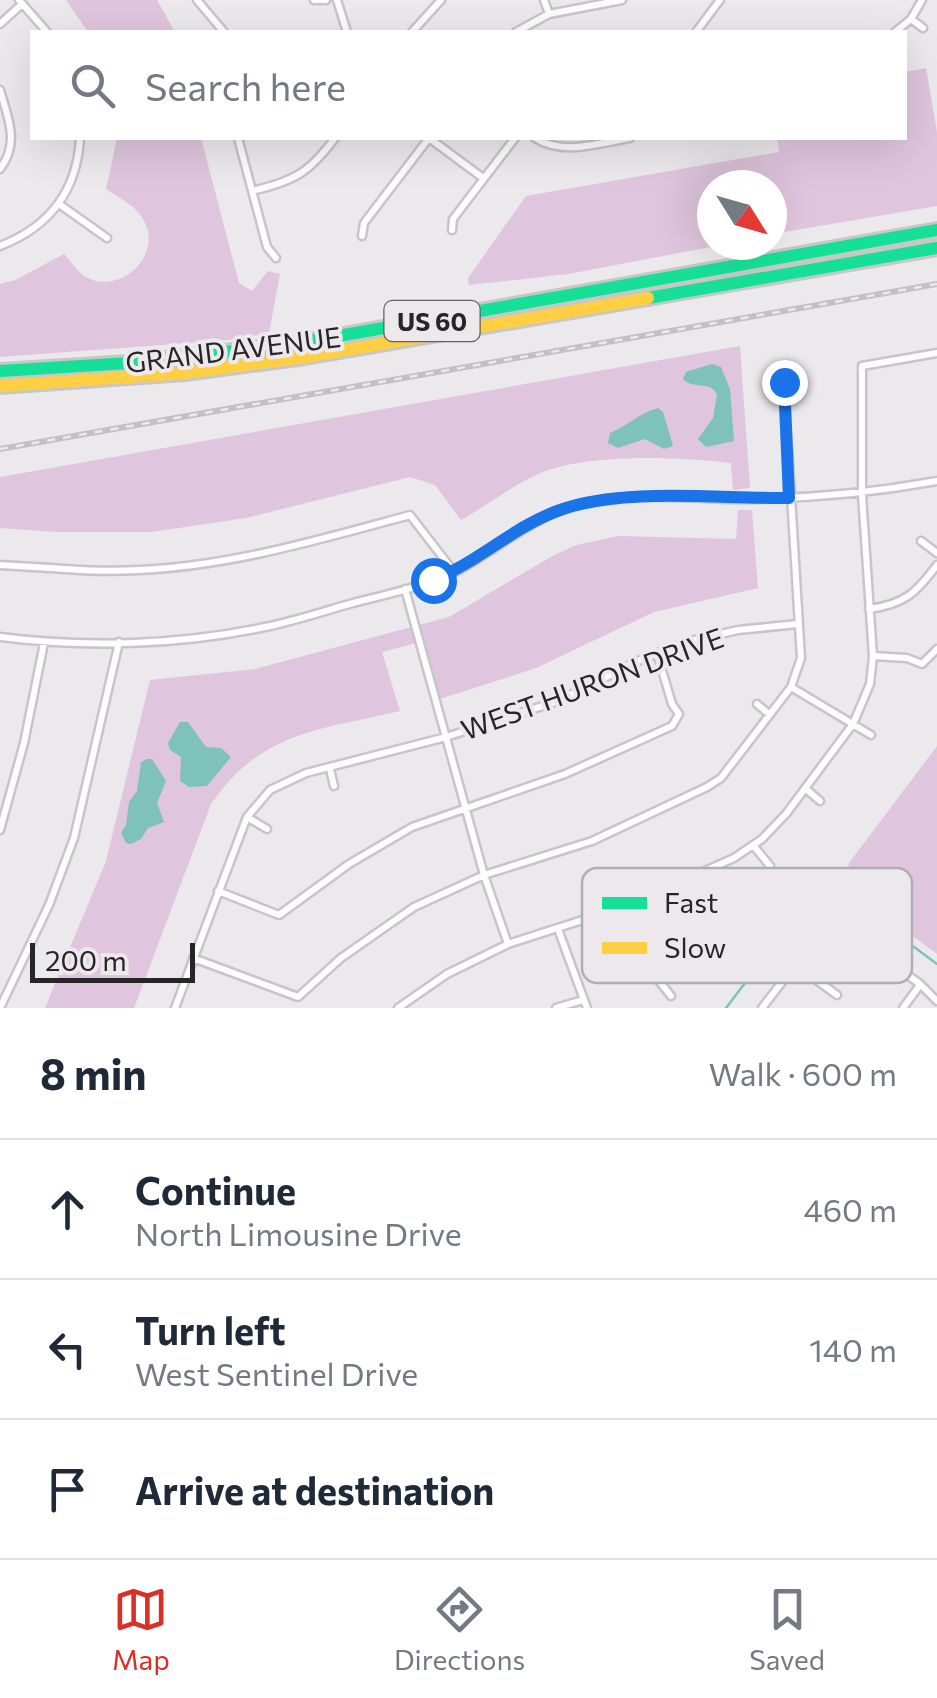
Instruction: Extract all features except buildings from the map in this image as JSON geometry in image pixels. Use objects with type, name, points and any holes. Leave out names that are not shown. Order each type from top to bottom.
[{"type":"highway","name":"GRAND AVENUE","points":[[0,371],[129,364],[292,344],[937,230]]},
{"type":"highway","name":"GRAND AVENUE","points":[[0,386],[175,374],[288,360],[937,248]]},
{"type":"street","points":[[197,0],[222,30]]},
{"type":"street","points":[[314,0],[326,0]]},
{"type":"street","points":[[338,0],[346,30]]},
{"type":"street","points":[[414,30],[440,0]]},
{"type":"street","points":[[544,0],[550,14]]},
{"type":"street","points":[[698,30],[720,0]]},
{"type":"street","points":[[897,30],[922,0]]},
{"type":"street","points":[[520,30],[550,14],[618,1]]},
{"type":"street","points":[[0,24],[20,2],[45,30]]},
{"type":"street","points":[[910,19],[923,28]]},
{"type":"street","points":[[0,90],[12,137],[9,154],[0,168]]},
{"type":"street","points":[[0,246],[38,227],[59,204],[74,173],[80,140]]},
{"type":"street","points":[[239,140],[266,247],[276,258]]},
{"type":"street","points":[[252,190],[281,184],[305,172],[333,140]]},
{"type":"street","points":[[362,236],[364,223],[428,140]]},
{"type":"street","points":[[433,140],[483,178]]},
{"type":"street","points":[[452,230],[453,219],[513,140]]},
{"type":"street","points":[[539,140],[555,148],[617,140]]},
{"type":"street","points":[[59,204],[107,238]]},
{"type":"street","points":[[712,868],[770,832],[853,724],[870,684],[873,656],[862,495],[862,366],[937,353]]},
{"type":"street","points":[[193,958],[298,997],[341,958],[414,907],[484,875],[592,840],[721,778],[791,687],[800,658],[784,382]]},
{"type":"street","points":[[0,637],[44,643],[119,642],[264,628],[404,590],[454,572],[525,526],[589,502],[862,495],[937,482]]},
{"type":"street","points":[[0,565],[73,571],[200,565],[258,555],[410,514],[454,572]]},
{"type":"street","points":[[921,541],[937,553]]},
{"type":"street","points":[[870,609],[903,602],[922,586],[937,565]]},
{"type":"street","points":[[404,590],[484,875],[508,944]]},
{"type":"street","name":"WEST HURON DRIVE","points":[[175,1008],[246,817],[270,790],[306,773],[446,737],[558,701],[657,653],[738,630],[798,624]]},
{"type":"street","points":[[0,1008],[50,905],[74,838],[119,642]]},
{"type":"street","points":[[0,830],[24,743],[44,643]]},
{"type":"street","points":[[873,656],[907,658],[922,664],[937,649]]},
{"type":"street","points":[[218,891],[280,915],[349,864],[412,828],[465,806],[566,774],[672,726],[679,714],[672,704],[657,653]]},
{"type":"street","points":[[791,687],[871,735]]},
{"type":"street","points":[[757,704],[770,714]]},
{"type":"street","points":[[330,769],[334,786]]},
{"type":"street","points":[[806,789],[820,801]]},
{"type":"street","points":[[246,817],[267,828]]},
{"type":"street","points":[[753,845],[770,866]]},
{"type":"street","points":[[398,1008],[447,974],[508,944],[582,921]]},
{"type":"street","points":[[556,1008],[585,1004],[558,929]]},
{"type":"street","points":[[912,978],[937,1001]]},
{"type":"street","points":[[661,983],[671,996]]},
{"type":"street","points":[[762,1008],[781,983]]},
{"type":"street","points":[[821,983],[837,995]]},
{"type":"street","points":[[903,1008],[920,984]]},
{"type":"shaded area","points":[[66,0],[157,0],[174,30],[87,30]]},
{"type":"shaded area","points":[[926,68],[937,132],[937,206],[787,231],[787,170],[697,170],[697,250],[568,274],[469,285],[468,278],[526,196],[779,152],[777,140],[907,140],[907,72]]},
{"type":"shaded area","points":[[117,140],[202,140],[239,283],[252,291],[268,271],[280,274],[269,333],[229,340],[0,357],[0,284],[64,254],[83,275],[98,281],[123,277],[142,261],[149,238],[143,219],[106,189]]},
{"type":"shaded area","points":[[740,346],[750,488],[733,490],[731,463],[611,459],[543,472],[461,520],[435,485],[410,477],[246,518],[152,532],[0,528],[0,477]]},
{"type":"shaded area","points":[[738,510],[752,510],[758,588],[654,612],[536,668],[440,699],[424,641],[382,652],[400,711],[294,737],[250,761],[211,804],[134,1008],[45,1008],[106,861],[150,680],[255,669],[449,617],[577,545],[618,536],[736,539]]},
{"type":"shaded area","points":[[937,746],[937,954],[912,936],[912,868],[848,868]]},
{"type":"water","points":[[712,364],[721,367],[730,389],[734,441],[706,447],[698,439],[713,418],[717,394],[710,387],[683,379],[686,372]]},
{"type":"water","points":[[658,408],[663,412],[673,446],[664,449],[645,439],[618,448],[608,443],[610,433]]},
{"type":"water","points":[[180,722],[188,722],[206,747],[221,748],[231,757],[207,786],[189,787],[180,781],[181,757],[170,750],[168,743]]},
{"type":"water","points":[[152,759],[166,781],[157,803],[164,822],[148,828],[141,839],[126,843],[121,833],[129,802],[137,791],[141,762]]},
{"type":"waterway","points":[[912,945],[937,964]]},
{"type":"waterway","points":[[726,1008],[745,983]]},
{"type":"railway","points":[[0,449],[937,284]]},
{"type":"traffic: fast","points":[[0,371],[129,363],[293,344],[937,230]]},
{"type":"traffic: fast","points":[[648,298],[937,248]]},
{"type":"traffic: slow","points":[[0,386],[185,373],[305,357],[648,298]]},
{"type":"route","points":[[433,580],[454,572],[525,526],[589,502],[628,498],[789,498],[784,382]]}]
